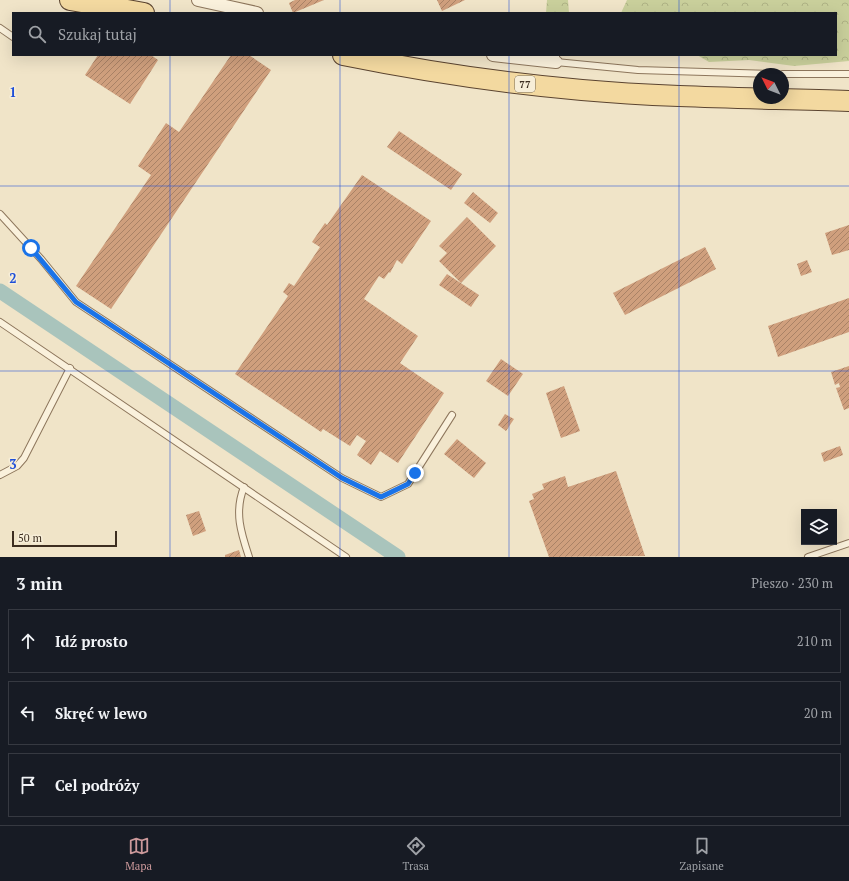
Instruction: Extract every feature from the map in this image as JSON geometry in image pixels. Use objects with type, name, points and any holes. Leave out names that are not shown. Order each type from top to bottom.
[{"type":"main road","points":[[70,0],[138,12]]},
{"type":"main road","name":"77","points":[[348,56],[464,77],[583,90],[661,95],[849,101]]},
{"type":"street","points":[[198,0],[211,1],[253,12]]},
{"type":"street","points":[[509,56],[556,59]]},
{"type":"lane","points":[[0,28],[12,36]]},
{"type":"lane","points":[[556,59],[638,70],[753,74]]},
{"type":"lane","points":[[789,74],[849,74]]},
{"type":"lane","points":[[0,214],[41,259],[76,302],[342,478],[381,497],[408,484],[452,415]]},
{"type":"lane","points":[[0,322],[70,368],[346,557]]},
{"type":"lane","points":[[0,474],[17,466],[24,458],[70,368]]},
{"type":"lane","points":[[244,487],[240,498],[238,514],[249,557]]},
{"type":"lane","points":[[808,557],[827,554],[849,543]]},
{"type":"green space","points":[[547,0],[568,0],[569,12],[546,12]]},
{"type":"green space","points":[[627,0],[849,0],[849,61],[794,66],[749,60],[709,62],[699,56],[837,56],[837,12],[621,12]]},
{"type":"building","points":[[295,0],[324,0],[295,12],[293,12],[289,3]]},
{"type":"building","points":[[437,0],[465,0],[442,11]]},
{"type":"building","points":[[97,56],[152,56],[158,60],[130,104],[85,75]]},
{"type":"building","points":[[230,56],[250,56],[271,70],[111,309],[76,286],[151,175],[138,166],[166,123],[179,132]]},
{"type":"building","points":[[399,131],[462,174],[451,190],[387,147]]},
{"type":"building","points":[[362,175],[431,221],[402,264],[397,260],[390,273],[389,272],[384,279],[379,276],[364,299],[418,336],[400,363],[444,393],[398,463],[380,451],[371,465],[357,455],[366,441],[357,435],[350,446],[323,429],[321,432],[235,374],[288,296],[283,292],[289,283],[294,286],[320,247],[312,242],[325,223],[327,225]]},
{"type":"building","points":[[473,192],[498,213],[490,223],[464,203]]},
{"type":"building","points":[[467,217],[496,246],[461,283],[439,261],[447,253],[439,246]]},
{"type":"building","points":[[849,225],[849,250],[832,255],[825,233]]},
{"type":"building","points":[[705,247],[716,269],[625,315],[613,293]]},
{"type":"building","points":[[807,260],[812,272],[801,276],[797,264]]},
{"type":"building","points":[[447,274],[479,295],[471,307],[439,285]]},
{"type":"building","points":[[849,298],[849,332],[778,357],[768,326]]},
{"type":"building","points":[[501,359],[523,374],[508,396],[486,381]]},
{"type":"building","points":[[849,366],[849,408],[844,410],[836,388],[840,387],[839,383],[835,385],[831,372]]},
{"type":"building","points":[[564,386],[580,431],[561,438],[546,393]]},
{"type":"building","points":[[505,414],[514,419],[506,431],[498,425]]},
{"type":"building","points":[[457,439],[486,463],[474,478],[444,454]]},
{"type":"building","points":[[840,446],[843,455],[824,462],[821,453]]},
{"type":"building","points":[[616,471],[645,556],[549,557],[529,501],[534,499],[532,494],[544,489],[542,484],[565,476],[568,487]]},
{"type":"building","points":[[199,511],[206,531],[193,536],[186,515]]},
{"type":"building","points":[[239,550],[241,557],[225,557],[225,555]]},
{"type":"waterway","points":[[0,291],[398,557]]},
{"type":"route","points":[[31,248],[76,302],[342,478],[381,497],[408,484],[415,473]]}]
